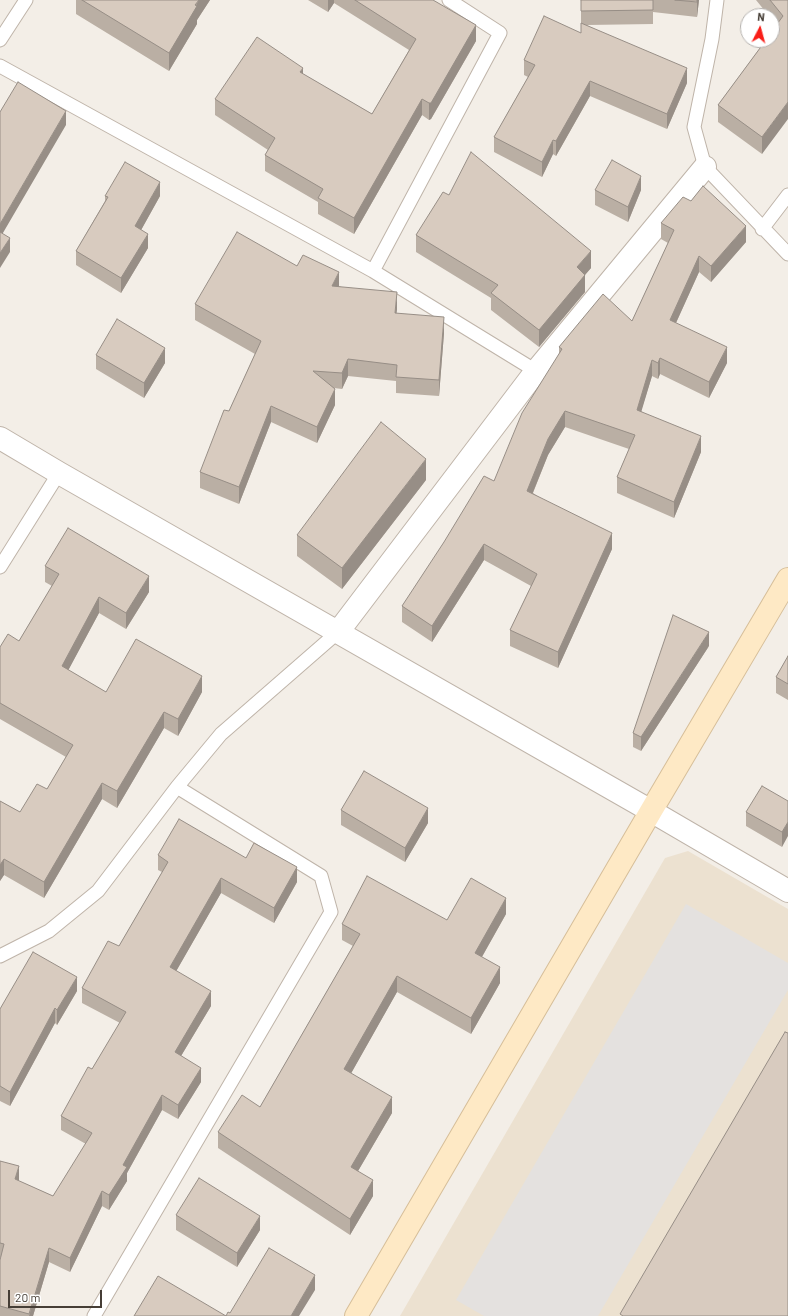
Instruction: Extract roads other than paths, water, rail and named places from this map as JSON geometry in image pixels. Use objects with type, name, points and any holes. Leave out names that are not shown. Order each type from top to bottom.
[{"type":"street","points":[[338,632],[536,371],[705,167]]},
{"type":"street","points":[[0,438],[788,891]]},
{"type":"street","points":[[356,1316],[650,811],[788,579]]},
{"type":"lane","points":[[0,40],[26,0]]},
{"type":"lane","points":[[373,271],[500,33],[450,0]]},
{"type":"lane","points":[[717,0],[712,39],[694,127],[705,167],[762,229],[788,254]]},
{"type":"lane","points":[[0,66],[373,271],[536,371]]},
{"type":"lane","points":[[762,229],[788,195]]},
{"type":"lane","points":[[0,567],[59,473]]},
{"type":"lane","points":[[0,956],[49,931],[98,891],[177,787],[221,734],[338,632]]},
{"type":"lane","points":[[94,1316],[331,912],[321,876],[177,787]]}]
